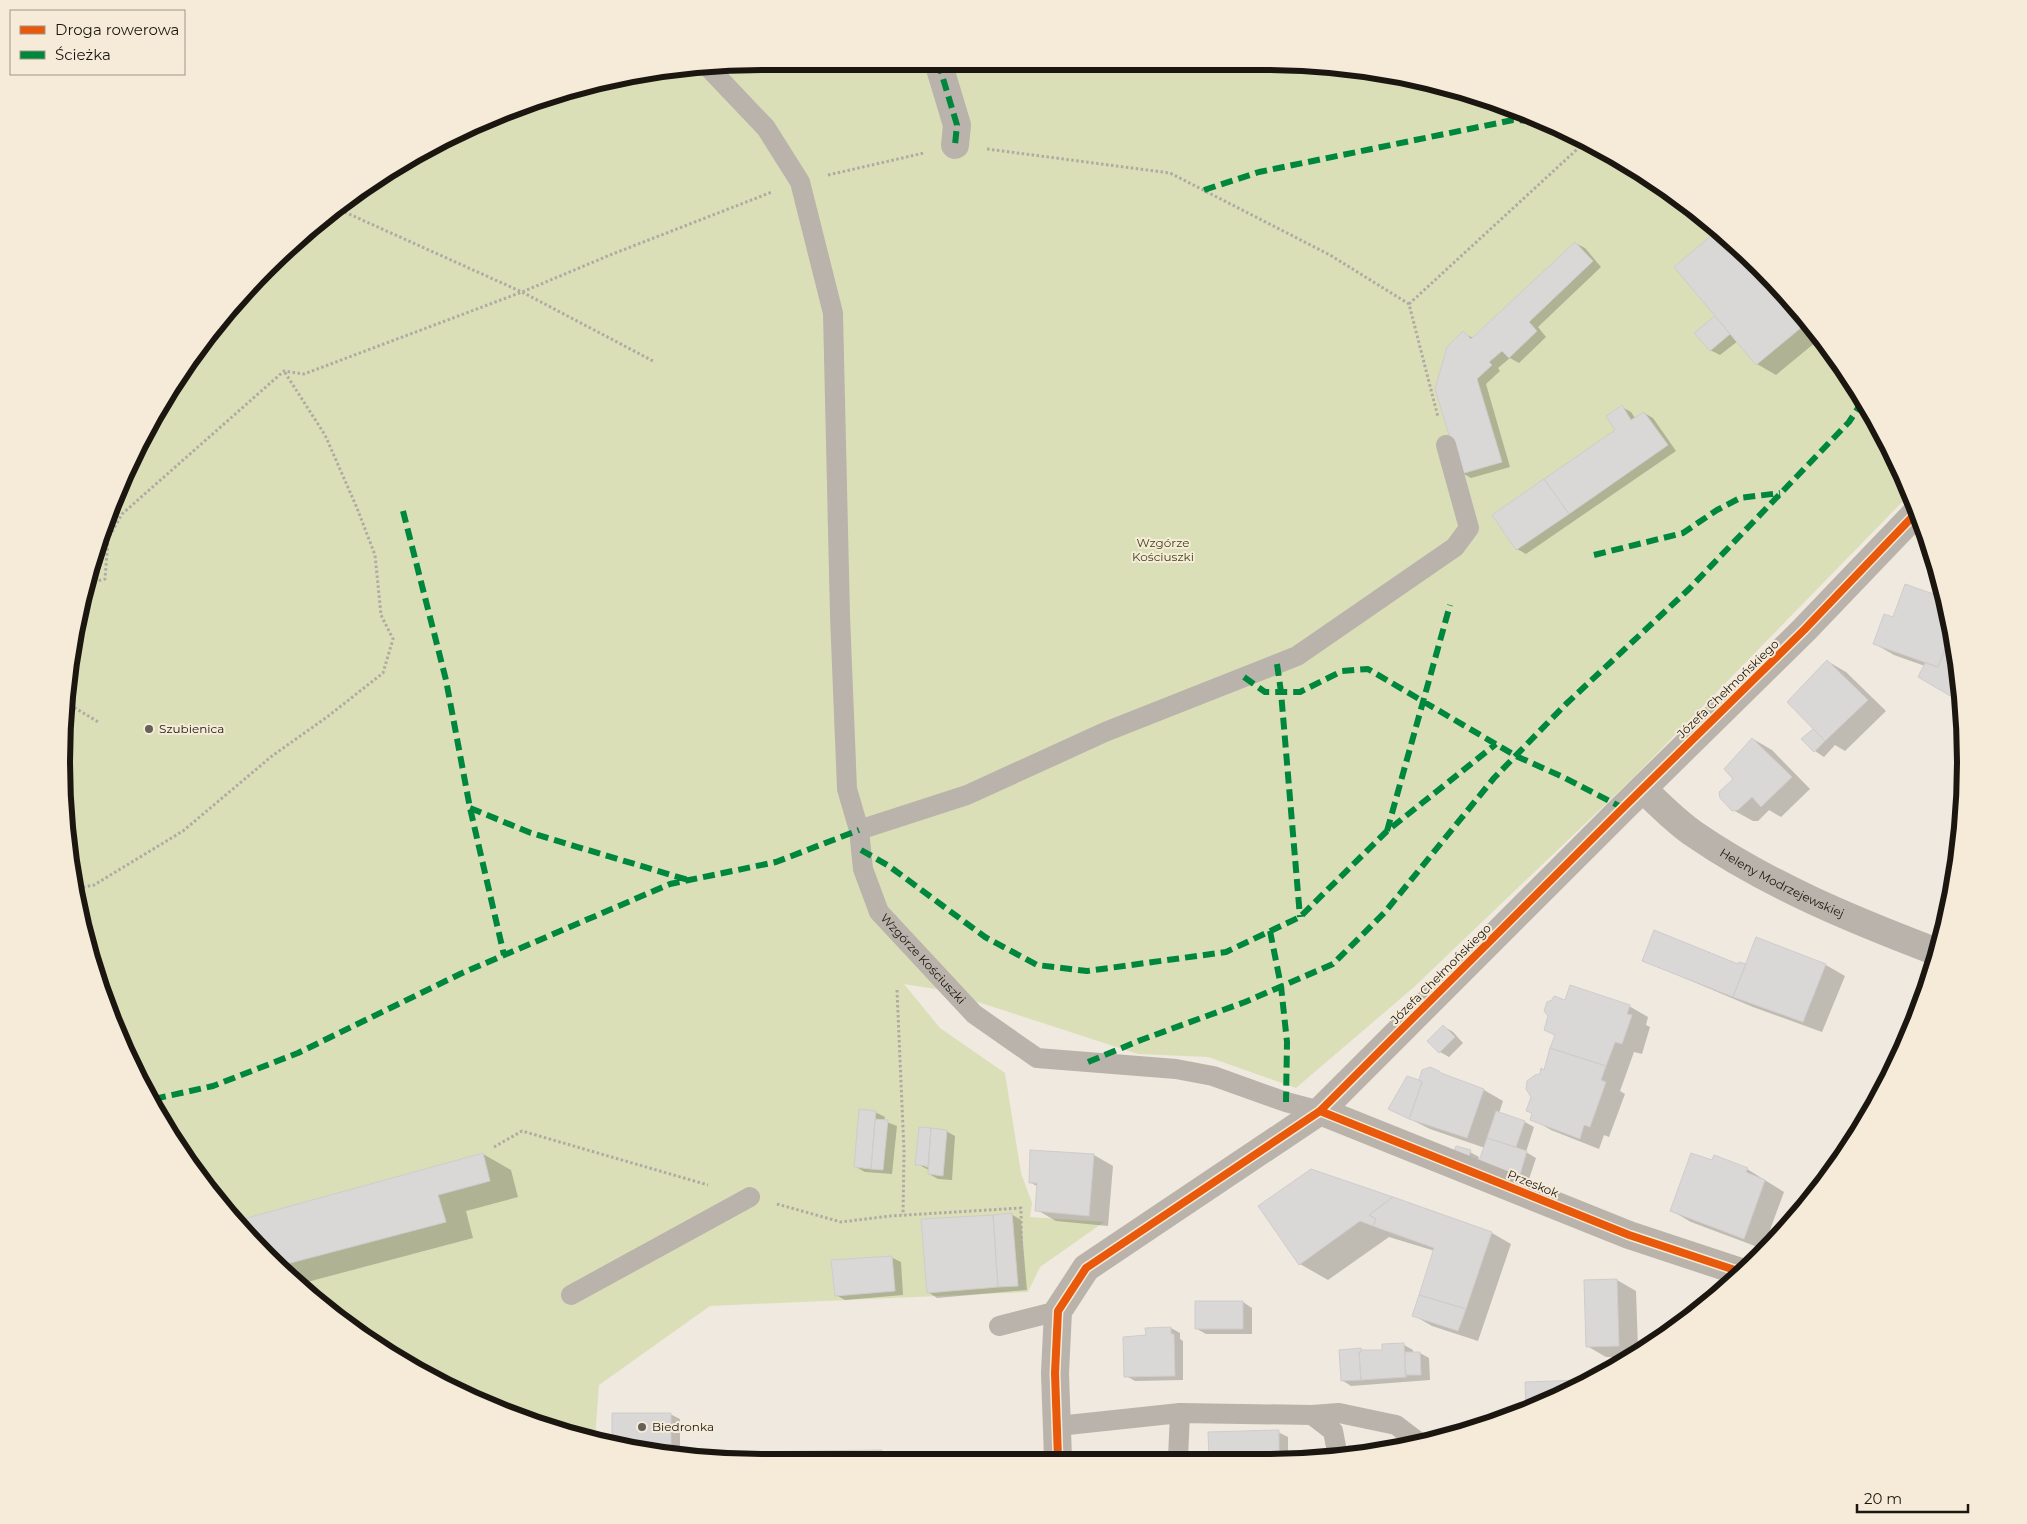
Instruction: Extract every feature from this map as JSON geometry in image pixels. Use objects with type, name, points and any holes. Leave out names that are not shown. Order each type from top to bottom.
[{"type":"street","points":[[940,70],[957,125],[955,145]]},
{"type":"street","name":"Józefa Chełmońskiego","points":[[1058,1311],[1086,1268],[1320,1111],[1804,630],[1912,518]]},
{"type":"street","name":"Heleny Modrzejewskiej","points":[[1643,788],[1693,833],[1758,875],[1881,931],[1930,950]]},
{"type":"street","name":"Przeskok","points":[[1320,1111],[1629,1235],[1734,1270]]},
{"type":"street","points":[[1058,1311],[1055,1374],[1058,1454]]},
{"type":"lane","name":"Wzgórze Kościuszki","points":[[712,72],[766,128],[800,182],[833,313],[840,616],[847,789],[859,830],[863,869],[880,912],[974,1014],[1037,1058],[1176,1069],[1213,1076],[1286,1102],[1320,1111]]},
{"type":"lane","points":[[859,830],[968,795],[1105,732],[1297,656],[1455,547],[1469,528],[1446,445]]},
{"type":"lane","points":[[571,1295],[750,1197]]},
{"type":"lane","points":[[999,1326],[1058,1311]]},
{"type":"lane","points":[[1058,1426],[1180,1413],[1312,1415],[1339,1413],[1396,1425],[1413,1438]]},
{"type":"lane","points":[[1178,1454],[1180,1413]]},
{"type":"lane","points":[[1312,1415],[1333,1432],[1337,1450]]},
{"type":"path","points":[[94,582],[105,579],[108,538],[122,514],[284,371],[304,374],[522,292],[610,255],[800,182],[955,145],[1170,173],[1330,255],[1409,304],[1446,445]]},
{"type":"path","points":[[1409,304],[1580,146]]},
{"type":"path","points":[[343,211],[522,292],[653,361]]},
{"type":"path","points":[[82,887],[94,885],[184,831],[272,756],[328,717],[383,674],[393,639],[381,615],[375,555],[357,508],[324,435],[284,371]]},
{"type":"path","points":[[72,706],[100,723]]},
{"type":"path","points":[[897,990],[904,1151],[903,1215],[1021,1208],[1022,1282]]},
{"type":"path","points":[[494,1147],[522,1131],[645,1167]]},
{"type":"green space","name":"Wzgórze Kościuszki","points":[[762,70],[1310,71],[1400,83],[1444,94],[1487,107],[1571,141],[1611,163],[1686,213],[1754,273],[1785,306],[1814,341],[1864,416],[1886,456],[1905,499],[1633,778],[1414,987],[1296,1088],[1208,1057],[1138,1054],[941,990],[904,984],[940,1028],[1005,1073],[1021,1173],[1032,1203],[1030,1217],[1104,1222],[1040,1267],[1028,1292],[710,1306],[599,1385],[595,1433],[540,1417],[456,1383],[416,1361],[341,1311],[306,1282],[242,1218],[213,1183],[163,1108],[141,1068],[123,1027],[94,941],[83,897],[71,807],[71,717],[83,627],[107,540],[141,456],[187,378],[213,341],[242,306],[306,242],[341,213],[378,187],[456,141],[540,107],[627,83],[717,71]]},
{"type":"building","points":[[1712,235],[1754,273],[1802,327],[1756,365],[1674,267]]},
{"type":"building","points":[[1575,242],[1593,261],[1529,322],[1537,331],[1509,358],[1502,351],[1489,362],[1492,365],[1477,379],[1502,462],[1461,474],[1435,389],[1447,347],[1463,331],[1471,339]]},
{"type":"building","points":[[1715,316],[1730,334],[1710,351],[1694,333]]},
{"type":"building","points":[[1622,405],[1631,420],[1644,412],[1668,445],[1569,514],[1544,479],[1615,430],[1606,416]]},
{"type":"building","points":[[1544,479],[1569,514],[1516,550],[1492,515]]},
{"type":"building","points":[[1905,584],[1936,595],[1947,645],[1938,667],[1873,644],[1884,614],[1893,617]]},
{"type":"building","points":[[1945,649],[1948,650],[1954,698],[1918,677],[1925,663],[1938,667]]},
{"type":"building","points":[[1827,660],[1868,700],[1825,741],[1787,702]]},
{"type":"building","points":[[1813,729],[1825,741],[1814,752],[1801,739]]},
{"type":"building","points":[[1752,738],[1792,777],[1761,807],[1752,797],[1738,810],[1732,811],[1720,798],[1719,792],[1733,779],[1724,769]]},
{"type":"building","points":[[1654,930],[1738,964],[1739,962],[1746,964],[1733,997],[1642,961]]},
{"type":"building","points":[[1756,937],[1826,964],[1803,1022],[1733,997]]},
{"type":"building","points":[[1570,985],[1630,1005],[1627,1014],[1632,1015],[1622,1044],[1615,1042],[1606,1066],[1550,1048],[1555,1035],[1544,1030],[1548,1016],[1544,1011],[1547,1002],[1552,1000],[1554,996],[1565,1000]]},
{"type":"building","points":[[1443,1025],[1455,1037],[1439,1053],[1427,1041]]},
{"type":"building","points":[[1550,1048],[1606,1066],[1601,1080],[1606,1082],[1590,1127],[1584,1125],[1580,1139],[1530,1120],[1532,1113],[1526,1111],[1531,1097],[1526,1089],[1527,1081],[1540,1074],[1541,1068],[1544,1070]]},
{"type":"building","points":[[1430,1067],[1484,1089],[1467,1138],[1409,1119],[1422,1082],[1419,1080],[1422,1070]]},
{"type":"building","points":[[1407,1076],[1422,1082],[1409,1119],[1388,1109]]},
{"type":"building","points":[[859,1109],[876,1111],[871,1169],[854,1167]]},
{"type":"building","points":[[1496,1111],[1525,1121],[1516,1147],[1487,1138]]},
{"type":"building","points":[[875,1119],[888,1120],[883,1170],[871,1169]]},
{"type":"building","points":[[919,1127],[931,1128],[928,1166],[915,1165]]},
{"type":"building","points":[[931,1128],[947,1130],[943,1176],[928,1174]]},
{"type":"building","points":[[1487,1138],[1527,1151],[1519,1178],[1478,1164]]},
{"type":"building","points":[[1456,1146],[1471,1150],[1467,1162],[1452,1157]]},
{"type":"building","points":[[1030,1150],[1094,1154],[1089,1216],[1035,1211],[1037,1183],[1029,1183]]},
{"type":"building","points":[[483,1153],[490,1181],[438,1195],[446,1222],[287,1264],[243,1219]]},
{"type":"building","points":[[1691,1153],[1712,1160],[1714,1155],[1748,1168],[1746,1172],[1765,1180],[1744,1239],[1670,1211]]},
{"type":"building","points":[[1311,1169],[1393,1197],[1369,1215],[1376,1219],[1373,1226],[1360,1221],[1299,1265],[1258,1206]]},
{"type":"building","points":[[1393,1197],[1492,1232],[1466,1309],[1419,1295],[1434,1248],[1373,1226],[1376,1219],[1369,1215]]},
{"type":"building","points":[[1012,1213],[1018,1286],[998,1287],[993,1215]]},
{"type":"building","points":[[993,1215],[998,1287],[927,1293],[921,1219]]},
{"type":"building","points":[[892,1256],[895,1291],[835,1296],[831,1260]]},
{"type":"building","points":[[1617,1279],[1619,1346],[1586,1347],[1584,1280]]},
{"type":"building","points":[[1419,1295],[1466,1309],[1458,1331],[1412,1316]]},
{"type":"building","points":[[1195,1301],[1243,1301],[1243,1329],[1195,1329]]},
{"type":"building","points":[[1171,1327],[1171,1334],[1174,1334],[1175,1376],[1124,1377],[1123,1337],[1146,1335],[1145,1328]]},
{"type":"building","points":[[1404,1343],[1406,1377],[1361,1380],[1359,1352],[1361,1350],[1382,1350],[1382,1344]]},
{"type":"building","points":[[1361,1348],[1361,1352],[1359,1352],[1361,1380],[1341,1381],[1339,1350]]},
{"type":"building","points":[[1405,1352],[1420,1352],[1421,1375],[1405,1375]]},
{"type":"building","points":[[1576,1380],[1526,1403],[1525,1382]]},
{"type":"building","name":"Biedronka","points":[[612,1413],[671,1413],[671,1448],[612,1437]]},
{"type":"building","points":[[1279,1430],[1279,1454],[1209,1454],[1208,1432]]},
{"type":"building","points":[[1348,1446],[1371,1446],[1348,1449]]},
{"type":"building","points":[[882,1450],[882,1454],[712,1452]]},
{"type":"marked path","points":[[940,70],[957,125],[955,145]]},
{"type":"marked path","points":[[1204,190],[1259,172],[1513,120],[1523,120]]},
{"type":"marked path","points":[[1088,1062],[1141,1040],[1245,1002],[1333,964],[1385,912],[1494,778],[1566,704],[1689,589],[1849,422],[1859,407]]},
{"type":"marked path","points":[[1594,555],[1683,533],[1717,510],[1740,498],[1780,493]]},
{"type":"marked path","points":[[403,511],[446,680],[470,808],[504,955]]},
{"type":"marked path","points":[[1387,831],[1450,605]]},
{"type":"marked path","points":[[1277,664],[1300,917]]},
{"type":"marked path","points":[[1244,677],[1265,692],[1300,692],[1342,671],[1368,669],[1516,756],[1563,777],[1623,808]]},
{"type":"marked path","points":[[861,850],[889,866],[985,937],[1037,965],[1087,971],[1226,952],[1300,917],[1387,831],[1496,744]]},
{"type":"marked path","points":[[470,808],[531,833],[688,880]]},
{"type":"marked path","points":[[158,1098],[213,1086],[298,1053],[460,974],[670,884],[776,862],[859,830]]},
{"type":"marked path","points":[[1270,931],[1281,986],[1287,1042],[1286,1102]]},
{"type":"cycle path","points":[[1058,1454],[1055,1373],[1058,1311],[1086,1268],[1320,1111],[1804,630],[1912,518]]},
{"type":"cycle path","points":[[1320,1111],[1629,1235],[1734,1270]]},
{"type":"place","name":"Szubienica","points":[[149,729]]},
{"type":"place","name":"Biedronka","points":[[642,1427]]}]
